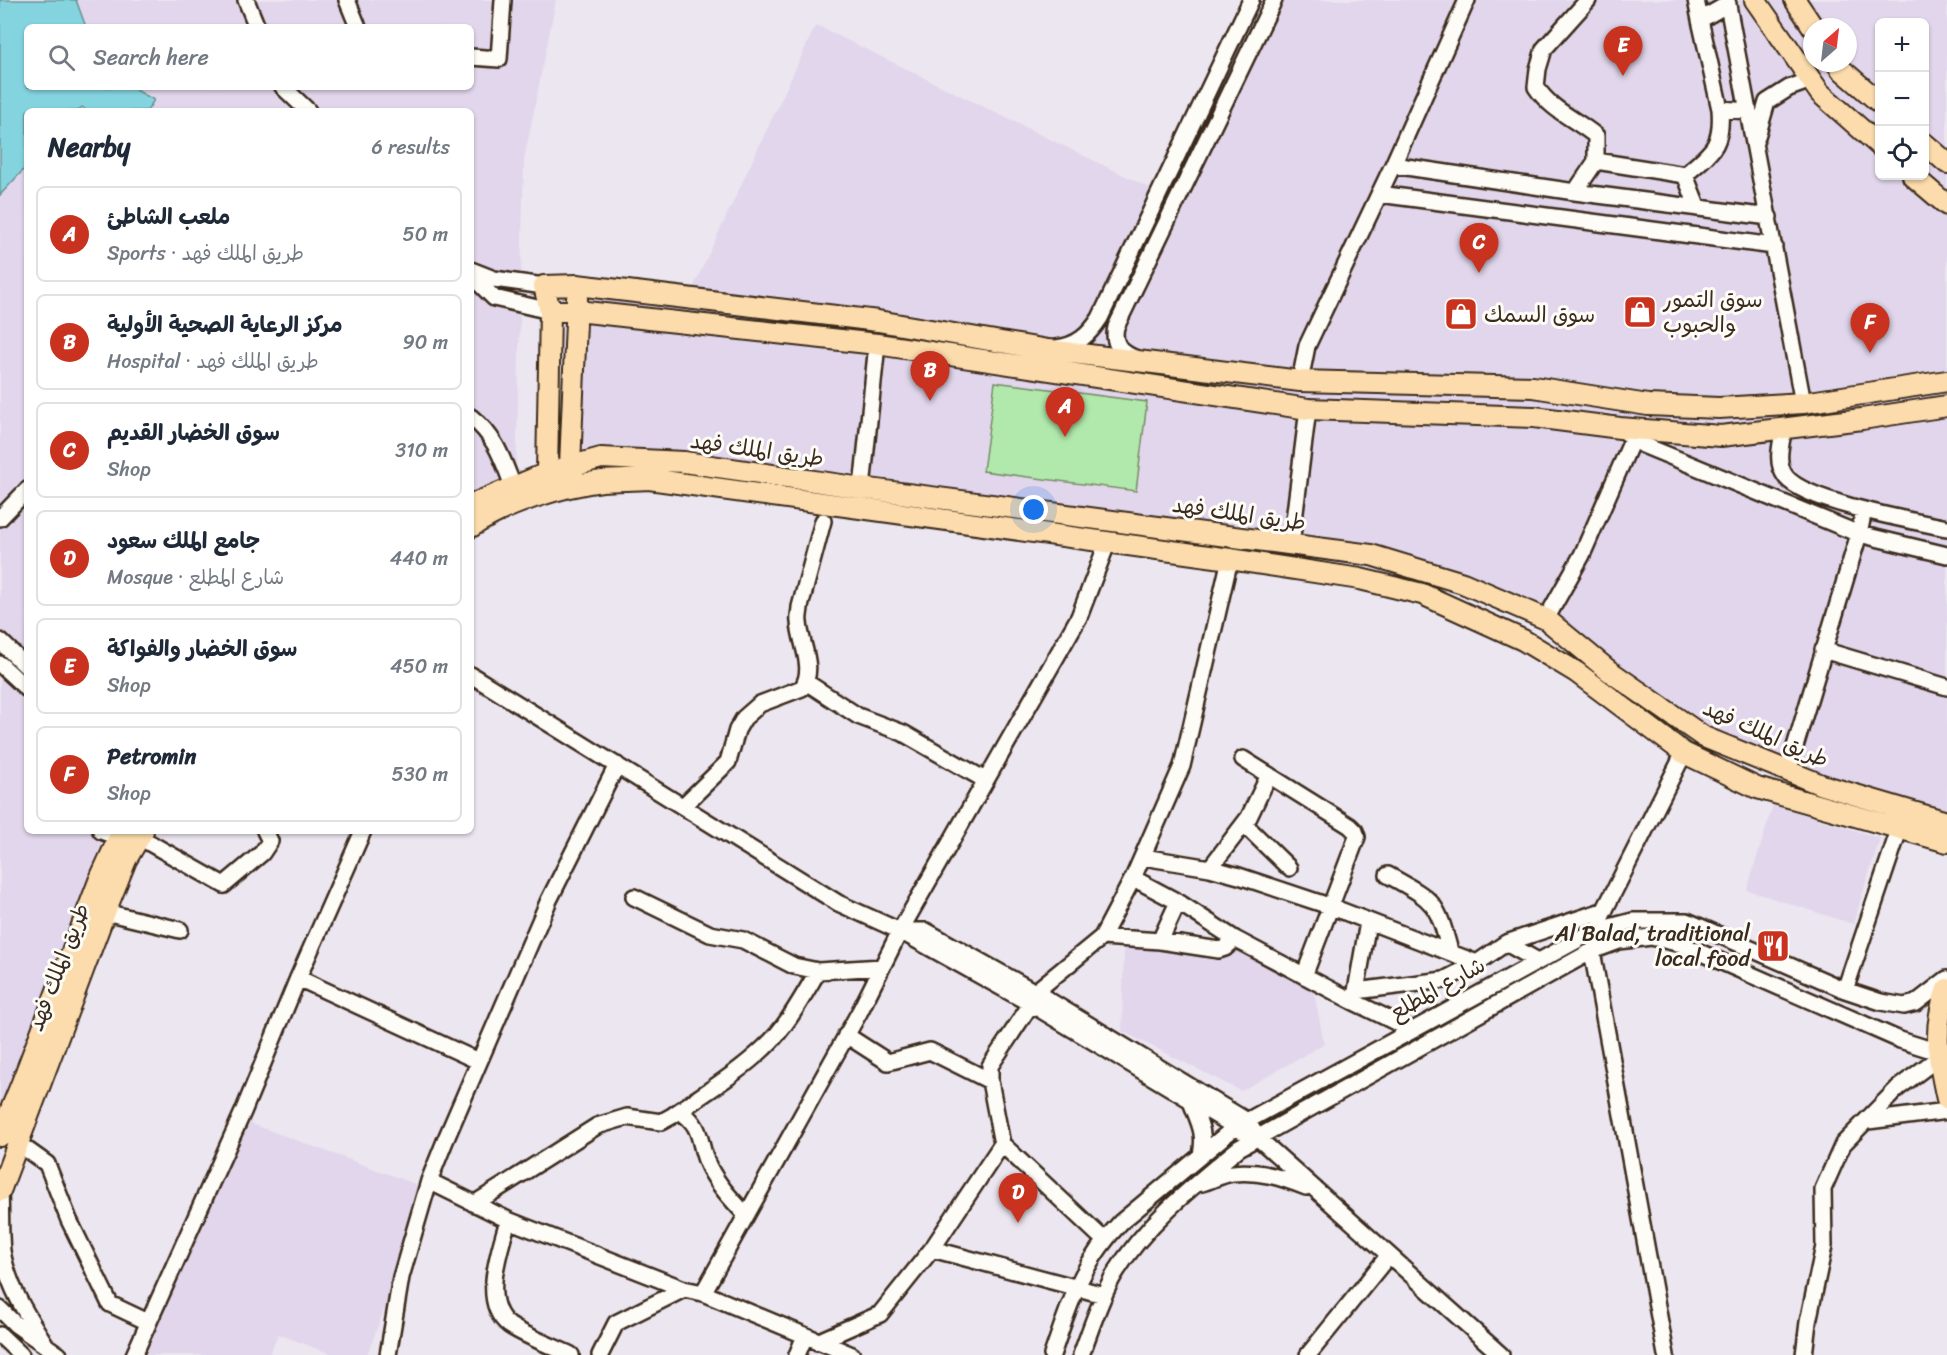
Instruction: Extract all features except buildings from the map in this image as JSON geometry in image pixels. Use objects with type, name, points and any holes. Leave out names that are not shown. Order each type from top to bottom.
[{"type":"main road","points":[[1755,0],[1820,93],[1875,142]]},
{"type":"main road","points":[[1795,0],[1807,18]]},
{"type":"main road","points":[[1847,72],[1875,98]]},
{"type":"main road","points":[[1929,147],[1947,163]]},
{"type":"main road","points":[[1918,180],[1947,205]]},
{"type":"main road","points":[[570,466],[577,285]]},
{"type":"main road","points":[[547,473],[550,311],[544,286],[577,285],[878,321],[1048,350],[1300,381],[1533,387],[1648,405],[1719,408],[1803,403],[1947,381]]},
{"type":"main road","points":[[550,311],[577,311],[877,344],[1308,409],[1534,417],[1627,433],[1721,436],[1947,406]]},
{"type":"main road","name":"طريق الملك فهد","points":[[474,505],[547,473],[601,458],[684,462],[862,488],[1371,555],[1463,583],[1546,620],[1608,670],[1704,737],[1822,785],[1947,822]]},
{"type":"main road","name":"طريق الملك فهد","points":[[474,525],[485,517],[508,507],[564,490],[602,482],[649,479],[1108,541],[1360,579],[1432,598],[1523,640],[1576,672],[1684,753],[1758,788],[1947,842]]},
{"type":"main road","points":[[1017,529],[1019,508]]},
{"type":"main road","name":"طريق الملك فهد","points":[[0,1191],[126,860],[124,834]]},
{"type":"main road","name":"طريق الملك فهد","points":[[0,1136],[124,834]]},
{"type":"main road","points":[[1947,989],[1941,1004],[1937,1029],[1938,1055],[1947,1099]]},
{"type":"street","points":[[246,0],[256,24]]},
{"type":"street","points":[[347,0],[357,24]]},
{"type":"street","points":[[474,57],[499,59],[503,0]]},
{"type":"street","points":[[1048,350],[1064,348],[1085,338],[1100,318],[1251,0]]},
{"type":"street","points":[[1142,361],[1120,350],[1114,334],[1116,327],[1274,0]]},
{"type":"street","points":[[1300,381],[1307,346],[1393,165],[1467,0]]},
{"type":"street","points":[[1575,192],[1596,161],[1596,136],[1559,112],[1544,99],[1536,87],[1544,49],[1588,0]]},
{"type":"street","points":[[1596,161],[1685,175],[1708,157],[1717,143],[1721,125],[1720,109],[1696,0]]},
{"type":"street","points":[[1700,20],[1727,2],[1803,403]]},
{"type":"street","points":[[1755,143],[1767,102],[1790,88],[1811,80]]},
{"type":"street","points":[[286,90],[305,108]]},
{"type":"street","points":[[1720,109],[1749,111]]},
{"type":"street","points":[[1393,165],[1575,192],[1769,217]]},
{"type":"street","points":[[1685,175],[1698,208]]},
{"type":"street","points":[[1379,194],[1774,246]]},
{"type":"street","points":[[474,271],[494,279],[544,286]]},
{"type":"street","points":[[474,275],[494,298],[550,311]]},
{"type":"street","points":[[862,488],[877,344]]},
{"type":"street","points":[[1291,544],[1308,409]]},
{"type":"street","points":[[474,419],[484,427],[495,442],[513,486]]},
{"type":"street","points":[[1784,428],[1779,450],[1781,464],[1786,476],[1797,486],[1812,494],[1864,510],[1947,528]]},
{"type":"street","points":[[1546,620],[1582,555],[1627,433],[1643,446],[1859,534],[1947,555]]},
{"type":"street","points":[[0,518],[24,493]]},
{"type":"street","points":[[1788,770],[1859,534],[1864,510]]},
{"type":"street","points":[[683,806],[728,762],[737,730],[744,718],[760,704],[802,688],[806,682],[808,673],[799,621],[800,607],[823,521]]},
{"type":"street","points":[[703,1293],[846,1035],[900,931],[1079,617],[1108,541]]},
{"type":"street","points":[[1104,1240],[1002,1144],[990,1081],[990,1066],[1033,998],[1102,937],[1133,878],[1182,766],[1230,559]]},
{"type":"street","points":[[0,641],[24,664]]},
{"type":"street","points":[[1823,650],[1947,687]]},
{"type":"street","points":[[0,664],[24,686]]},
{"type":"street","points":[[474,677],[838,903],[900,931],[1033,998],[1241,1124],[1501,1355]]},
{"type":"street","points":[[806,682],[858,716],[903,733],[985,780]]},
{"type":"street","points":[[1594,931],[1684,753]]},
{"type":"street","points":[[1243,759],[1355,831],[1357,837],[1304,976]]},
{"type":"street","points":[[388,1355],[401,1277],[429,1181],[478,1060],[549,900],[617,765]]},
{"type":"street","points":[[1210,868],[1244,824],[1269,776]]},
{"type":"street","points":[[1244,824],[1289,868]]},
{"type":"street","points":[[1845,990],[1899,830]]},
{"type":"street","points":[[126,834],[224,885],[262,853],[270,841],[266,834]]},
{"type":"street","points":[[134,1355],[243,1112],[298,978],[362,834]]},
{"type":"street","points":[[1143,856],[1210,868],[1332,907],[1477,963]]},
{"type":"street","points":[[1388,875],[1422,894],[1434,904],[1441,918],[1450,951]]},
{"type":"street","points":[[1133,878],[1178,902],[1235,939],[1304,976],[1354,996],[1412,1030]]},
{"type":"street","points":[[634,897],[710,934],[743,940],[794,966],[818,971],[882,967]]},
{"type":"street","points":[[1160,940],[1178,902]]},
{"type":"street","points":[[1354,996],[1437,982],[1477,963],[1506,943],[1605,910]]},
{"type":"street","points":[[105,912],[180,930]]},
{"type":"street","name":"شارع المطلع","points":[[1052,1355],[1075,1287],[1104,1240],[1121,1222],[1201,1155],[1241,1124],[1594,931],[1633,921],[1687,921],[1845,990],[1881,1002],[1904,1006],[1916,1003],[1947,979]]},
{"type":"street","points":[[1354,996],[1368,922]]},
{"type":"street","points":[[1102,937],[1160,940],[1219,950],[1235,939]]},
{"type":"street","name":"شارع المطلع","points":[[1081,1355],[1104,1295],[1115,1274],[1147,1231],[1194,1186],[1239,1148],[1592,951],[1619,941],[1651,937],[1681,944],[1938,1055]]},
{"type":"street","points":[[1506,943],[1538,961]]},
{"type":"street","points":[[1592,951],[1666,1355]]},
{"type":"street","points":[[474,1204],[597,1126],[627,1117],[661,1122],[680,1111],[736,1071],[766,1046],[797,1006],[818,971]]},
{"type":"street","points":[[298,978],[478,1060]]},
{"type":"street","points":[[1033,998],[1190,1100],[1241,1124]]},
{"type":"street","points":[[846,1035],[888,1062],[930,1051],[990,1081]]},
{"type":"street","points":[[1804,1355],[1808,1322],[1824,1246],[1823,1189],[1843,1144],[1898,1088],[1938,1055]]},
{"type":"street","points":[[1190,1100],[1202,1130],[1204,1140],[1201,1155]]},
{"type":"street","points":[[680,1111],[692,1119],[709,1166],[727,1194],[746,1215]]},
{"type":"street","points":[[1868,1121],[1947,1111]]},
{"type":"street","points":[[19,1144],[47,1164],[69,1220],[110,1304],[148,1322]]},
{"type":"street","points":[[797,1355],[811,1339],[880,1314],[932,1249],[1002,1144]]},
{"type":"street","points":[[1194,1186],[1233,1173],[1260,1173],[1315,1191]]},
{"type":"street","points":[[429,1181],[508,1220],[684,1289],[703,1293],[852,1355]]},
{"type":"street","points":[[0,1191],[2,1250],[7,1271],[16,1297],[53,1351]]},
{"type":"street","points":[[508,1220],[492,1279],[501,1316],[509,1324],[571,1355]]},
{"type":"street","points":[[932,1249],[1104,1295]]},
{"type":"street","points":[[1308,1355],[1389,1255]]},
{"type":"street","points":[[600,1355],[616,1323],[684,1289]]},
{"type":"street","points":[[0,1309],[17,1326],[53,1351]]},
{"type":"street","points":[[17,1326],[2,1343],[20,1354]]},
{"type":"shaded area","points":[[76,0],[556,0],[524,160],[516,473],[474,493],[474,108],[149,108],[153,100],[136,90],[474,90],[474,24],[85,24]]},
{"type":"shaded area","points":[[1241,0],[1947,0],[1947,811],[1769,758],[1696,720],[1557,619],[1460,576],[717,461],[567,460],[591,277],[691,292],[816,25],[1154,190]]},
{"type":"shaded area","points":[[24,169],[24,834],[122,834],[0,1106],[0,195]]},
{"type":"shaded area","points":[[1773,805],[1880,838],[1853,924],[1747,890]]},
{"type":"shaded area","points":[[1239,946],[1313,987],[1324,1044],[1241,1091],[1122,1031],[1124,947],[1232,954]]},
{"type":"shaded area","points":[[233,1117],[429,1189],[367,1355],[334,1355],[278,1334],[269,1355],[145,1355]]},
{"type":"green space","points":[[995,382],[1147,402],[1136,491],[983,471]]},
{"type":"water","points":[[0,0],[76,0],[85,24],[24,24],[24,90],[136,90],[154,100],[149,108],[24,108],[24,169],[0,195]]},
{"type":"place","name":"سوق الخضار والفواكة","points":[[1623,76]]},
{"type":"place","name":"سوق الخضار القديم","points":[[1479,273]]},
{"type":"place","name":"سوق التمور والحبوب","points":[[1640,312]]},
{"type":"place","name":"سوق السمك","points":[[1461,314]]},
{"type":"place","name":"Petromin","points":[[1870,353]]},
{"type":"place","name":"مركز الرعاية الصحية الأولية","points":[[930,401]]},
{"type":"place","name":"ملعب الشاطئ","points":[[1065,437]]},
{"type":"place","name":"Al Balad, traditional local food","points":[[1773,946]]},
{"type":"place","name":"جامع الملك سعود","points":[[1018,1223]]}]
